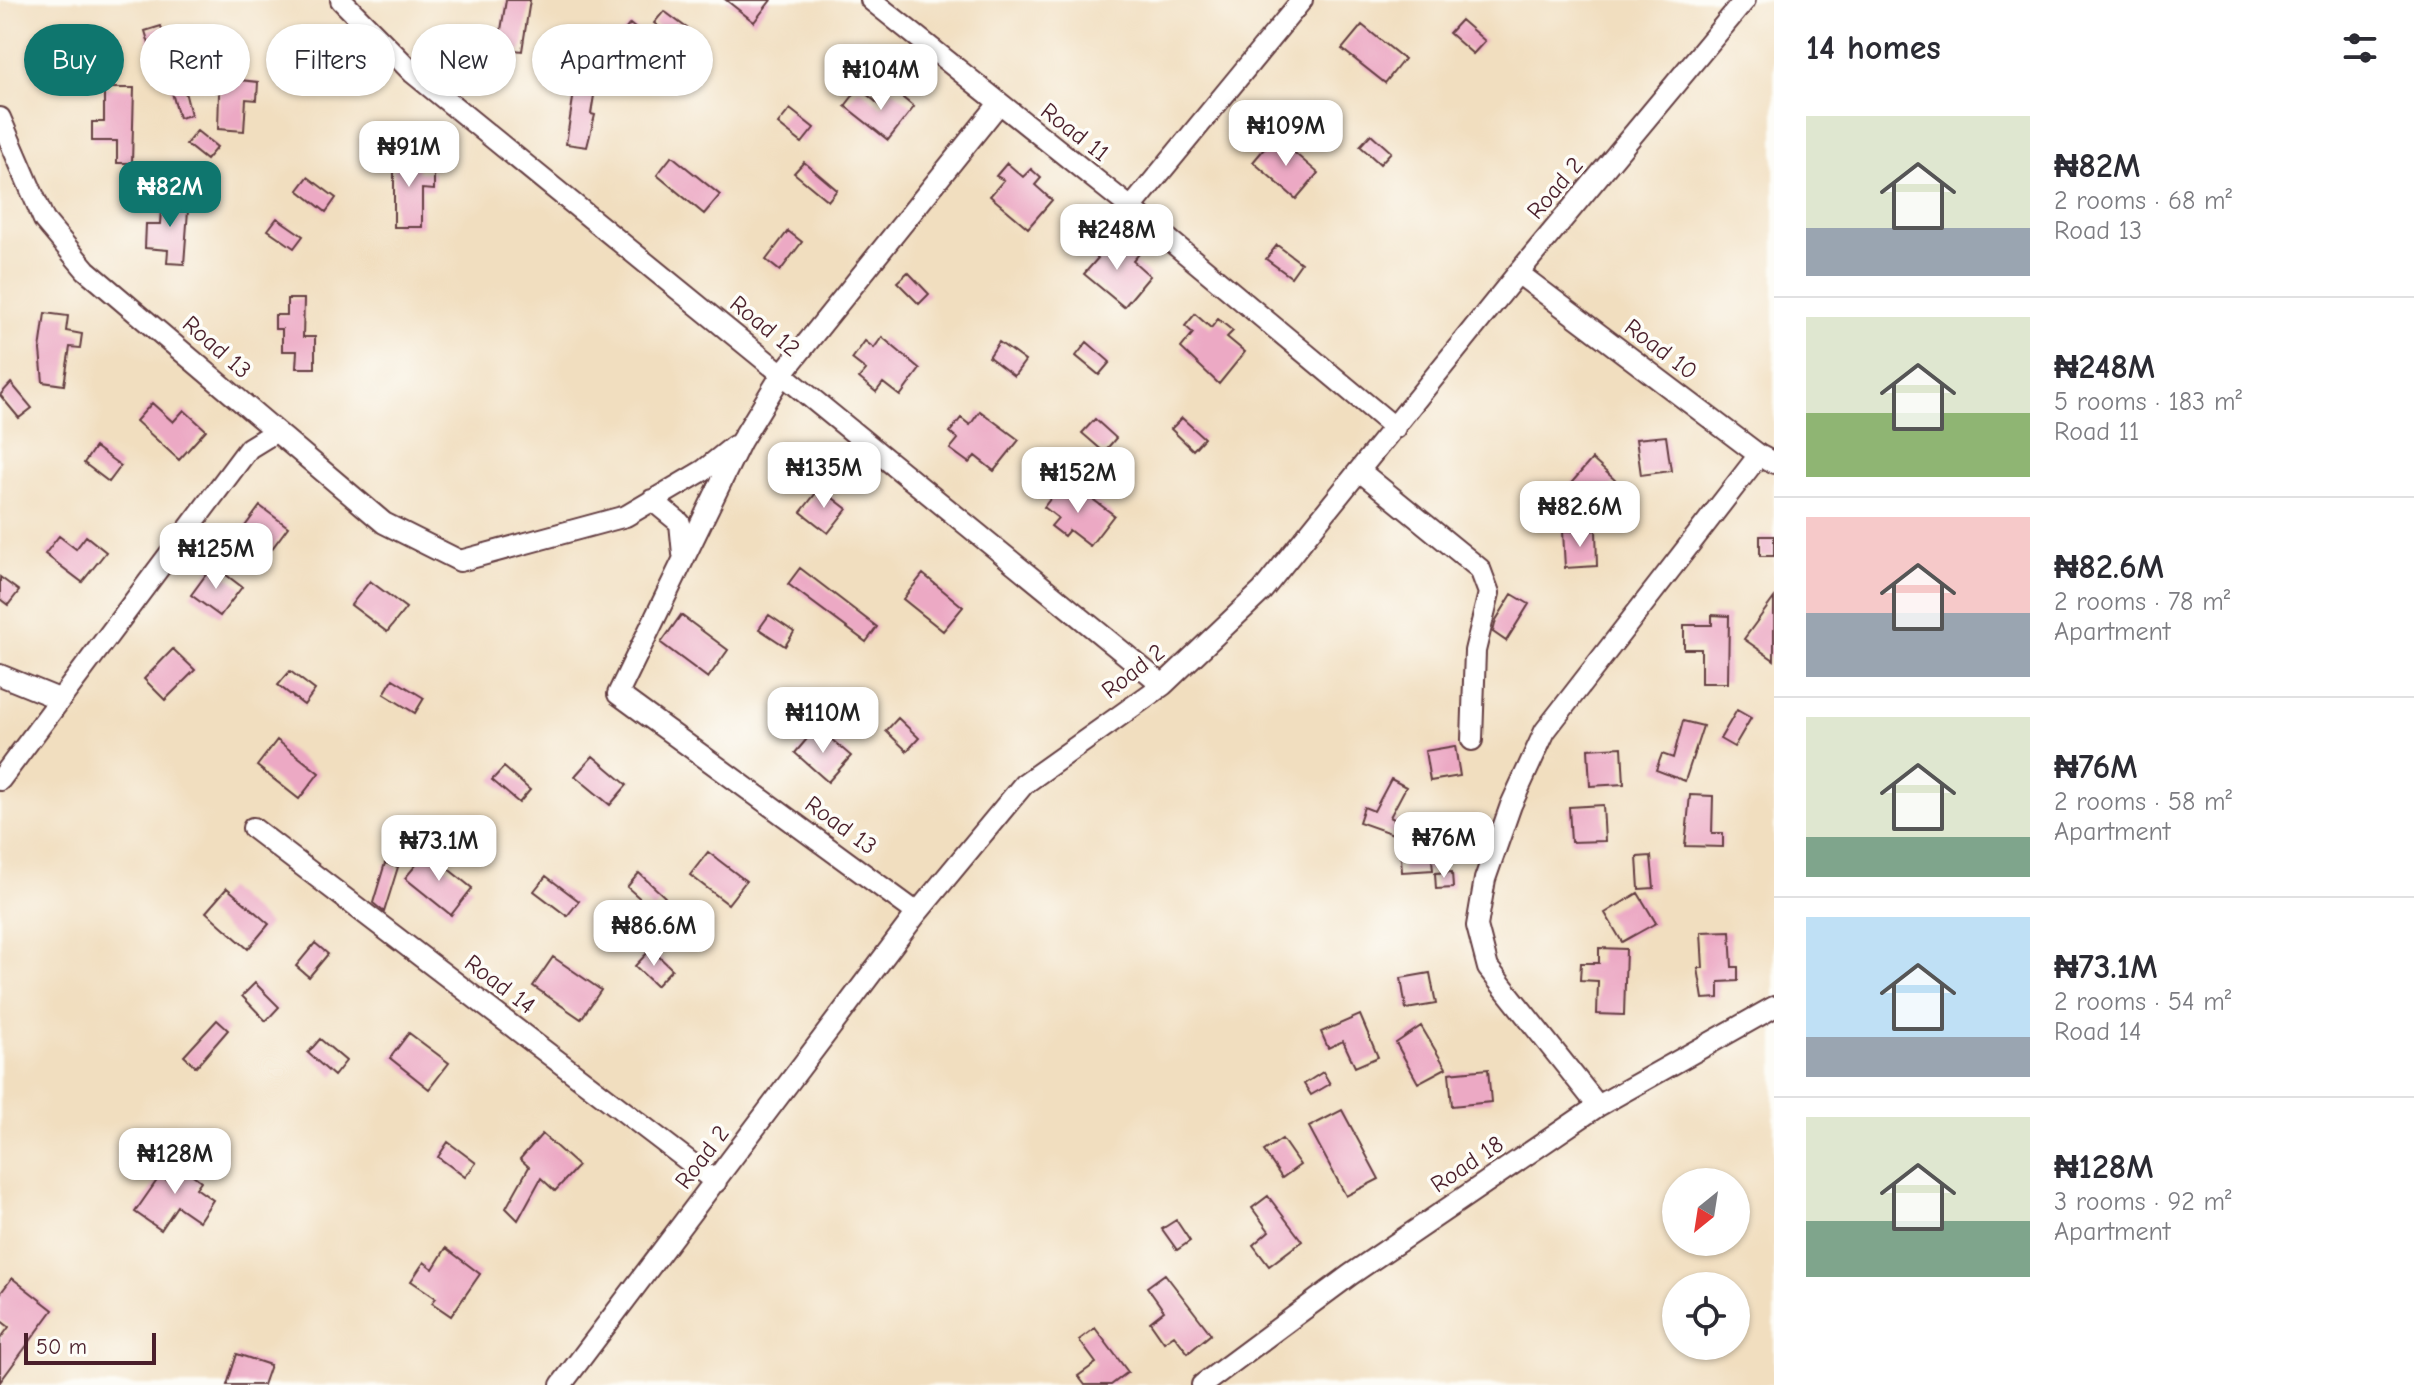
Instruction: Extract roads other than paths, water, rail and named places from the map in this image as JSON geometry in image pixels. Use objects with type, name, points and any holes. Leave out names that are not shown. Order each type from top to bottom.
[{"type":"street","name":"Road 12","points":[[341,0],[413,73],[1163,685]]},
{"type":"street","name":"Road 11","points":[[871,0],[998,105],[1131,208],[1395,428]]},
{"type":"street","points":[[1131,208],[1302,0]]},
{"type":"street","name":"Road 2","points":[[561,1385],[917,913],[1024,784],[1163,685],[1262,591],[1361,472],[1518,273],[1745,0]]},
{"type":"street","points":[[683,554],[741,441],[782,374],[998,105]]},
{"type":"street","name":"Road 13","points":[[0,118],[44,220],[86,270],[384,523],[460,561],[626,516],[652,500]]},
{"type":"street","name":"Road 10","points":[[1518,273],[1766,459]]},
{"type":"street","points":[[0,780],[249,448],[275,432]]},
{"type":"street","points":[[683,554],[680,523],[652,500],[704,470],[741,441]]},
{"type":"street","points":[[1598,1106],[1488,968],[1477,926],[1485,879],[1511,805],[1545,731],[1766,459]]},
{"type":"street","points":[[1361,472],[1480,569],[1488,581],[1489,593],[1475,651],[1472,740]]},
{"type":"street","name":"Road 13","points":[[683,554],[618,694],[917,913]]},
{"type":"street","points":[[0,675],[59,699]]},
{"type":"street","name":"Road 14","points":[[253,828],[716,1182]]},
{"type":"street","name":"Road 18","points":[[1202,1385],[1350,1275],[1598,1106],[1774,1007]]}]
